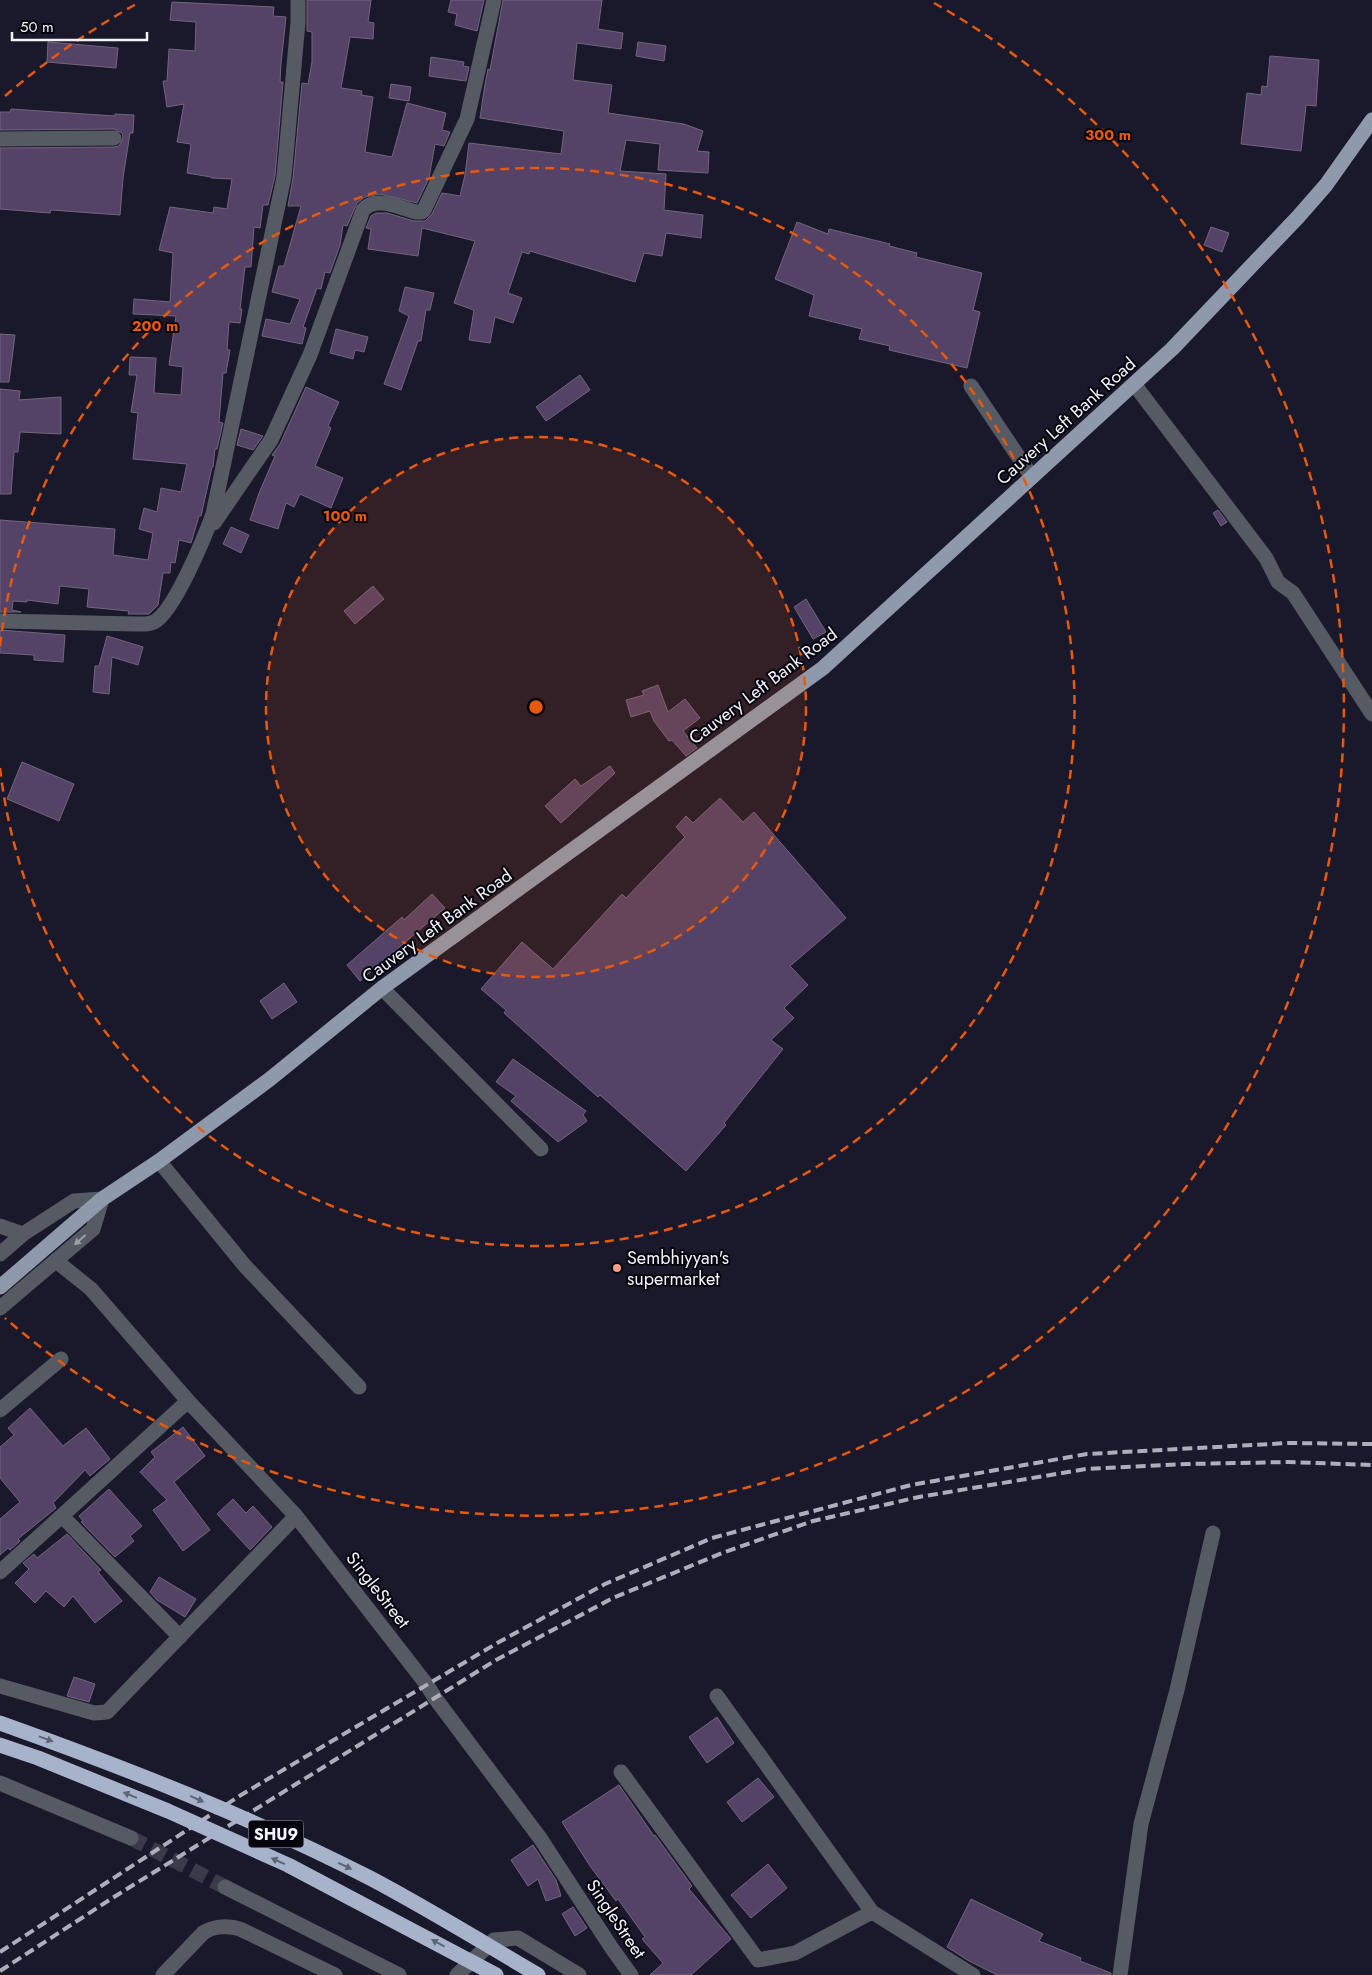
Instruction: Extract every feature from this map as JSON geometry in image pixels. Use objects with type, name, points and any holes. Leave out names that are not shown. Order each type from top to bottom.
[{"type":"highway","name":"SHU9","points":[[0,1723],[127,1769],[185,1793],[370,1878],[538,1975]]},
{"type":"highway","name":"SHU9","points":[[0,1745],[38,1758],[168,1811],[288,1865],[496,1975]]},
{"type":"main road","name":"Cauvery Left Bank Road","points":[[0,1287],[102,1199],[159,1161],[270,1079],[382,988],[823,668],[1172,349],[1326,185],[1372,120]]},
{"type":"street","points":[[0,621],[135,624],[153,622],[162,615],[194,564],[213,514],[284,177],[298,22],[298,0]]},
{"type":"street","points":[[205,537],[271,440],[310,355],[364,210],[375,202],[422,212],[438,184],[467,119],[494,0]]},
{"type":"street","points":[[0,139],[114,138]]},
{"type":"street","points":[[1134,384],[1266,558],[1278,582],[1293,593],[1372,714]]},
{"type":"street","points":[[971,386],[1018,459],[1032,477]]},
{"type":"street","points":[[382,988],[542,1149]]},
{"type":"street","points":[[159,1161],[245,1266],[359,1387]]},
{"type":"street","points":[[0,1254],[23,1234],[74,1201],[102,1199],[93,1229],[0,1308]]},
{"type":"street","points":[[0,1226],[23,1234]]},
{"type":"street","name":"SingleStreet","points":[[56,1261],[91,1289],[188,1401],[296,1516],[427,1685],[540,1838],[610,1947],[631,1975]]},
{"type":"street","points":[[0,1410],[61,1359]]},
{"type":"street","points":[[0,1572],[188,1401]]},
{"type":"street","points":[[62,1516],[180,1637]]},
{"type":"street","points":[[0,1686],[100,1714],[107,1712],[296,1516]]},
{"type":"street","points":[[1120,1975],[1141,1824],[1178,1690],[1214,1533]]},
{"type":"street","points":[[717,1696],[872,1912],[973,1975]]},
{"type":"street","points":[[621,1772],[758,1960],[796,1953],[872,1912]]},
{"type":"street","points":[[0,1783],[131,1838]]},
{"type":"street","points":[[225,1886],[399,1975]]},
{"type":"street","points":[[163,1975],[203,1932],[228,1927],[240,1929],[328,1973]]},
{"type":"street","points":[[457,1975],[494,1940],[518,1938],[579,1975]]},
{"type":"building","points":[[307,0],[371,0],[368,22],[374,23],[373,39],[350,37],[341,88],[362,91],[361,95],[373,97],[365,152],[392,157],[407,103],[446,113],[442,130],[450,132],[444,146],[435,144],[429,178],[417,203],[380,194],[365,197],[357,203],[347,226],[343,225],[340,245],[330,273],[325,272],[321,289],[317,288],[303,327],[306,328],[302,344],[262,336],[266,319],[290,324],[300,299],[272,292],[279,266],[284,266],[301,206],[288,206],[293,178],[302,83],[308,84],[312,62],[312,32],[307,31]]},
{"type":"building","points":[[451,0],[484,0],[477,31],[455,25],[457,14],[448,12]]},
{"type":"building","points":[[503,0],[602,0],[598,29],[623,33],[621,49],[577,43],[573,80],[612,85],[608,113],[684,124],[703,131],[697,151],[709,152],[708,173],[658,170],[660,144],[626,140],[620,171],[666,174],[664,210],[703,215],[701,238],[666,233],[662,256],[644,253],[635,282],[530,251],[529,254],[522,252],[508,293],[522,298],[513,323],[495,317],[490,343],[469,340],[474,310],[454,303],[475,241],[422,228],[418,256],[368,249],[371,229],[366,228],[371,216],[376,213],[387,213],[414,221],[425,221],[432,214],[442,193],[460,196],[469,143],[561,154],[564,131],[480,118],[485,84],[488,69],[490,70]]},
{"type":"building","points":[[172,2],[274,7],[273,16],[286,17],[281,64],[280,82],[283,82],[275,176],[268,205],[263,205],[260,228],[254,227],[251,267],[245,267],[240,323],[229,322],[227,350],[230,350],[226,373],[223,373],[219,422],[223,423],[217,449],[215,449],[213,467],[201,516],[199,516],[191,543],[179,540],[175,563],[171,562],[170,573],[163,573],[158,605],[149,614],[128,614],[129,611],[87,607],[89,589],[60,586],[58,604],[27,600],[27,602],[13,601],[12,610],[21,612],[0,612],[0,520],[115,529],[113,555],[148,560],[153,533],[139,529],[144,508],[157,512],[161,488],[181,492],[187,464],[133,459],[138,413],[131,412],[137,375],[129,375],[130,357],[156,358],[154,393],[181,395],[183,367],[169,365],[176,316],[133,314],[134,299],[170,302],[173,253],[159,250],[170,207],[213,213],[214,207],[227,209],[232,179],[211,178],[187,173],[191,144],[177,142],[184,104],[167,107],[163,81],[167,81],[169,49],[195,51],[196,22],[170,20]]},
{"type":"building","points":[[48,42],[118,48],[116,68],[47,62]]},
{"type":"building","points":[[638,42],[666,46],[664,61],[636,56]]},
{"type":"building","points":[[1270,56],[1319,60],[1316,106],[1306,105],[1301,151],[1241,144],[1247,93],[1261,95],[1262,86],[1267,87]]},
{"type":"building","points":[[431,57],[464,62],[463,66],[469,67],[466,81],[429,76]]},
{"type":"building","points":[[391,84],[411,87],[409,101],[389,98]]},
{"type":"building","points":[[11,109],[115,116],[115,114],[134,115],[133,133],[130,133],[123,178],[120,215],[51,210],[50,213],[0,209],[0,148],[114,147],[119,146],[123,138],[122,133],[114,129],[0,130],[0,112],[10,112]]},
{"type":"building","points":[[797,222],[828,234],[829,229],[890,244],[889,246],[917,253],[916,257],[982,273],[973,310],[980,312],[967,368],[889,350],[890,346],[859,339],[862,329],[809,316],[814,295],[775,279]]},
{"type":"building","points":[[1211,227],[1229,233],[1222,252],[1204,245]]},
{"type":"building","points":[[405,287],[434,293],[430,310],[426,310],[421,341],[418,341],[401,390],[384,384],[409,316],[399,311]]},
{"type":"building","points":[[336,329],[368,337],[364,352],[355,350],[353,359],[330,353]]},
{"type":"building","points":[[0,334],[15,335],[9,382],[0,382]]},
{"type":"building","points":[[580,375],[590,390],[546,421],[536,407]]},
{"type":"building","points":[[306,387],[339,402],[328,426],[331,428],[315,466],[343,478],[331,508],[300,494],[294,507],[286,503],[278,529],[250,520],[275,456],[272,455],[280,444]]},
{"type":"building","points":[[0,389],[20,391],[19,400],[61,397],[61,434],[20,432],[18,452],[14,452],[11,494],[0,494]]},
{"type":"building","points":[[241,429],[263,436],[253,450],[237,445]]},
{"type":"building","points":[[1218,510],[1227,522],[1221,526],[1213,513]]},
{"type":"building","points":[[231,527],[249,535],[241,553],[223,544]]},
{"type":"building","points":[[373,586],[384,599],[355,624],[344,611]]},
{"type":"building","points":[[806,599],[826,632],[813,639],[794,607]]},
{"type":"building","points":[[0,630],[65,635],[63,662],[34,660],[34,655],[0,653]]},
{"type":"building","points":[[107,636],[143,647],[138,665],[112,657],[109,694],[93,692],[95,666],[99,666]]},
{"type":"building","points":[[658,685],[668,712],[685,699],[700,718],[683,731],[697,748],[686,756],[672,740],[669,741],[654,721],[650,711],[631,717],[626,700],[644,695],[642,691]]},
{"type":"building","points":[[22,762],[74,784],[59,821],[7,799]]},
{"type":"building","points":[[610,766],[615,773],[561,823],[545,806],[575,779],[581,786]]},
{"type":"building","points":[[720,798],[743,822],[754,812],[846,918],[790,966],[808,985],[784,1008],[794,1018],[771,1040],[783,1049],[724,1123],[726,1125],[686,1171],[600,1095],[598,1097],[504,1013],[506,1010],[481,989],[522,942],[553,969],[622,894],[626,898],[685,837],[676,827],[686,816],[693,823]]},
{"type":"building","points":[[432,894],[445,908],[360,981],[347,965],[402,917],[404,920]]},
{"type":"building","points":[[284,983],[297,1002],[272,1019],[260,1001]]},
{"type":"building","points":[[513,1059],[586,1111],[583,1115],[587,1121],[558,1142],[511,1101],[516,1096],[496,1082]]},
{"type":"building","points":[[30,1408],[63,1446],[86,1428],[110,1459],[90,1476],[85,1470],[53,1503],[56,1508],[18,1539],[20,1541],[10,1550],[8,1548],[0,1555],[0,1519],[20,1502],[0,1478],[0,1447],[14,1435],[8,1428]]},
{"type":"building","points":[[183,1427],[205,1456],[174,1482],[210,1530],[183,1551],[153,1510],[167,1500],[140,1472],[155,1457],[151,1452]]},
{"type":"building","points":[[109,1489],[142,1526],[130,1536],[134,1541],[115,1557],[81,1522],[83,1521],[79,1516]]},
{"type":"building","points":[[233,1499],[246,1513],[253,1506],[272,1527],[250,1550],[217,1514]]},
{"type":"building","points":[[67,1534],[101,1570],[98,1572],[122,1601],[95,1623],[73,1596],[64,1607],[46,1591],[35,1603],[15,1583],[29,1569],[23,1563],[34,1554],[37,1558]]},
{"type":"building","points":[[159,1577],[196,1599],[185,1617],[157,1600],[150,1592]]},
{"type":"building","points":[[74,1677],[95,1684],[89,1702],[67,1696]]},
{"type":"building","points":[[717,1717],[734,1743],[707,1763],[689,1737]]},
{"type":"building","points":[[758,1778],[774,1797],[742,1822],[727,1802]]},
{"type":"building","points":[[619,1785],[654,1836],[692,1886],[689,1889],[731,1939],[691,1975],[650,1975],[663,1963],[642,1939],[645,1937],[618,1899],[616,1901],[590,1866],[562,1822]]},
{"type":"building","points":[[533,1845],[556,1880],[561,1896],[546,1901],[538,1879],[528,1886],[511,1860]]},
{"type":"building","points":[[768,1864],[787,1888],[751,1918],[731,1895]]},
{"type":"building","points":[[971,1899],[1043,1934],[1039,1941],[1081,1958],[1080,1961],[1111,1973],[1111,1975],[997,1975],[969,1961],[947,1947]]},
{"type":"building","points":[[573,1907],[587,1928],[575,1936],[562,1914]]},
{"type":"tunnel","points":[[131,1838],[225,1887]]},
{"type":"railway","points":[[0,1952],[241,1795],[499,1642],[605,1584],[712,1538],[911,1485],[1087,1454],[1289,1443],[1372,1444]]},
{"type":"railway","points":[[0,1971],[114,1897],[496,1660],[613,1598],[722,1553],[813,1521],[919,1497],[1086,1469],[1288,1462],[1372,1465]]},
{"type":"place","name":"Sembhiyyan's supermarket","points":[[617,1268]]}]
